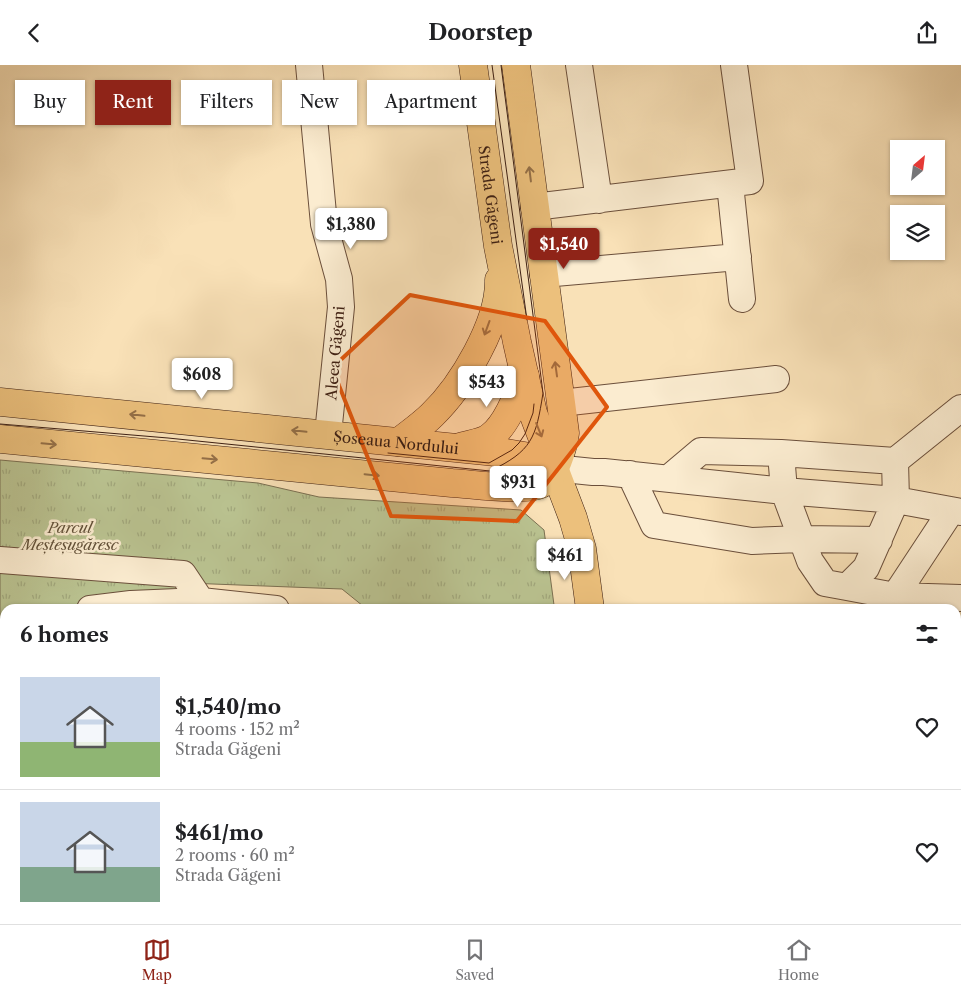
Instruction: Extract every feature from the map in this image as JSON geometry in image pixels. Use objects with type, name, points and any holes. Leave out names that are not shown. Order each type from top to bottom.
[{"type":"main road","name":"Strada Găgeni","points":[[473,65],[498,247],[525,376],[533,413],[573,518],[582,549],[589,604]]},
{"type":"main road","points":[[0,439],[452,483],[518,487],[542,484],[548,479],[564,446],[565,433],[516,65]]},
{"type":"main road","points":[[399,442],[431,416],[449,397],[466,373],[482,344],[499,289],[498,247]]},
{"type":"main road","points":[[457,448],[490,438],[516,401],[525,376]]},
{"type":"main road","name":"Șoseaua Nordului","points":[[0,402],[457,448],[530,457],[554,468]]},
{"type":"street","name":"Aleea Găgeni","points":[[309,65],[324,224],[339,279],[341,307],[328,434]]},
{"type":"street","points":[[579,65],[599,200]]},
{"type":"street","points":[[534,207],[750,181],[734,65]]},
{"type":"street","points":[[730,184],[742,299]]},
{"type":"street","points":[[543,274],[738,257]]},
{"type":"street","points":[[561,403],[776,379]]},
{"type":"street","points":[[669,478],[702,451],[781,453],[895,461],[961,408]]},
{"type":"street","points":[[781,453],[784,491],[810,561],[825,583],[895,596],[961,598]]},
{"type":"street","points":[[847,587],[866,568],[896,500],[895,461]]},
{"type":"street","points":[[554,468],[896,500],[956,511],[895,596]]},
{"type":"street","points":[[630,474],[654,525],[752,541],[802,539],[879,540]]},
{"type":"street","points":[[0,560],[183,574],[201,601]]},
{"type":"street","points":[[148,604],[201,601],[229,604]]},
{"type":"highlighted area","points":[[410,295],[545,321],[607,407],[517,521],[391,516],[332,368]]},
{"type":"green space","name":"Parcul Meșteșugăresc","points":[[0,460],[258,483],[319,497],[521,510],[544,530],[554,604],[361,604],[342,589],[187,583],[183,593],[85,604],[0,604]]},
{"type":"tram line","points":[[492,65],[527,320]]},
{"type":"tram line","points":[[0,424],[168,438],[490,471],[515,457],[530,441],[534,432],[543,393],[501,65]]},
{"type":"tram line","points":[[388,453],[489,463],[512,450],[519,443],[525,434],[533,413],[534,404]]}]
